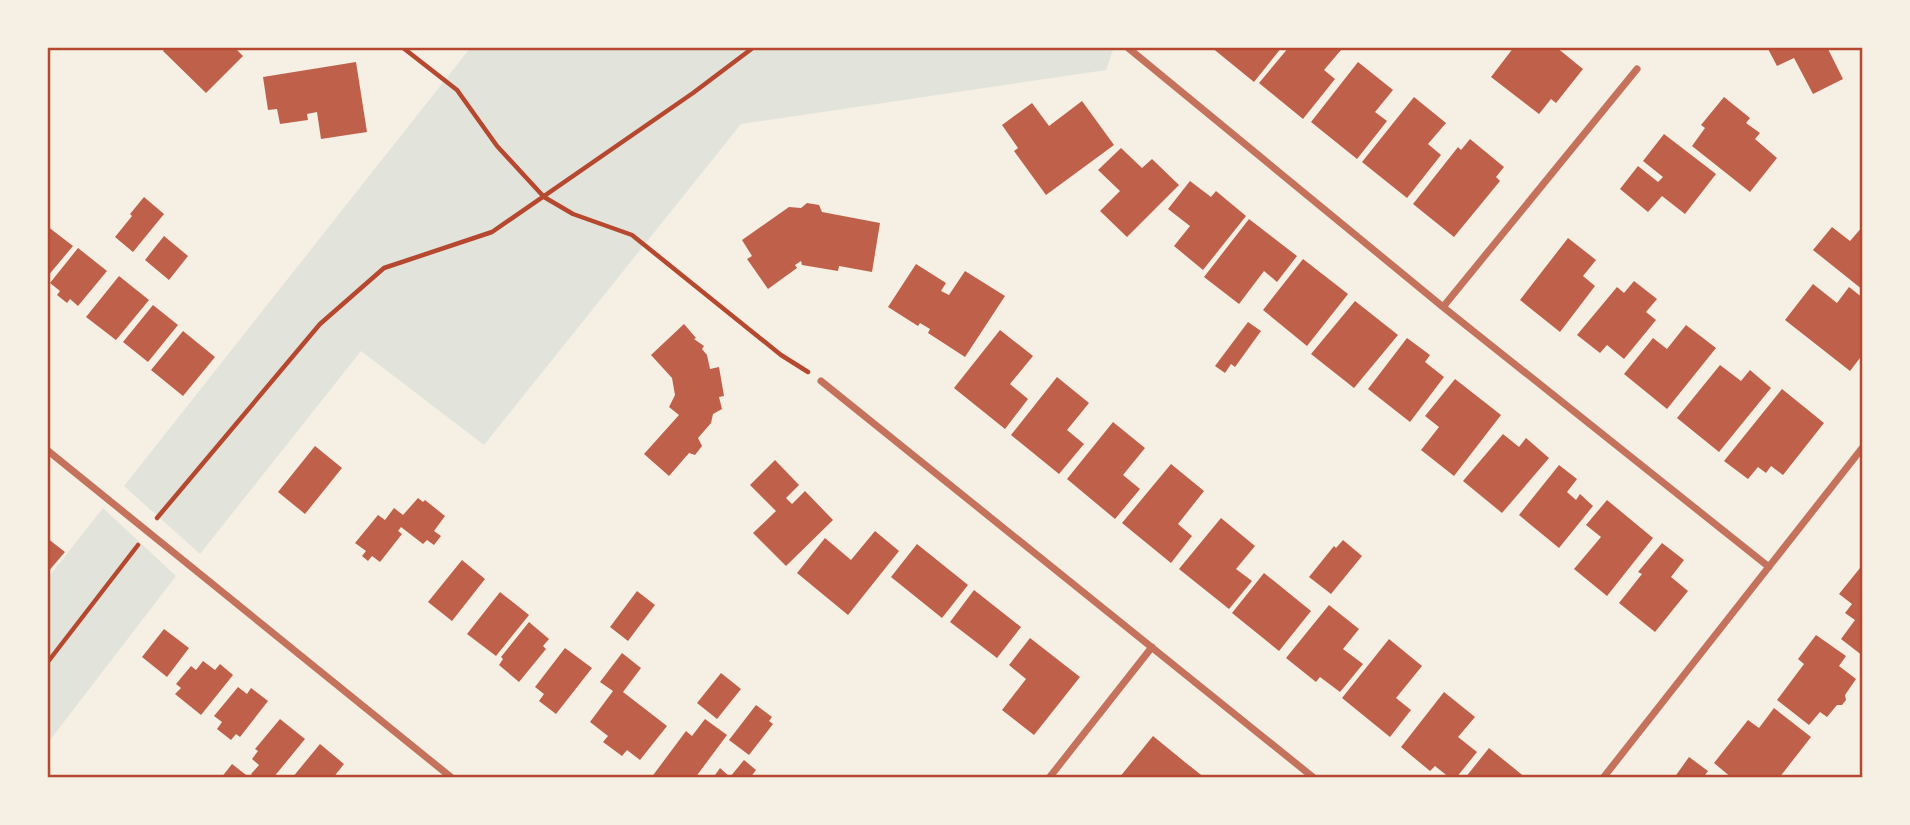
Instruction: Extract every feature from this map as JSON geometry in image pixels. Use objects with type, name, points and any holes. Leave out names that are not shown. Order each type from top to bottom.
[{"type":"street","points":[[1128,47],[1443,307],[1769,566]]},
{"type":"street","points":[[1443,307],[1637,69]]},
{"type":"street","points":[[821,381],[1314,778]]},
{"type":"street","points":[[1602,778],[1863,447]]},
{"type":"street","points":[[47,450],[452,778]]},
{"type":"street","points":[[1049,778],[1152,647]]},
{"type":"path","points":[[402,47],[457,90],[497,146],[544,197],[573,214],[632,235],[781,355],[821,381]]},
{"type":"path","points":[[159,516],[320,324],[384,268],[492,233],[693,93],[754,47]]},
{"type":"path","points":[[47,663],[131,556]]},
{"type":"shaded area","points":[[471,47],[1114,47],[1106,70],[741,124],[484,445],[361,351],[200,554],[124,486]]},
{"type":"shaded area","points":[[103,508],[176,576],[47,744],[47,579]]},
{"type":"building","points":[[166,47],[234,47],[243,56],[206,93],[163,51]]},
{"type":"building","points":[[1211,47],[1282,47],[1254,82]]},
{"type":"building","points":[[1289,47],[1338,47],[1341,50],[1324,70],[1335,79],[1303,119],[1259,83]]},
{"type":"building","points":[[1514,47],[1556,47],[1583,69],[1556,103],[1551,99],[1539,114],[1491,77]]},
{"type":"building","points":[[1767,47],[1827,47],[1843,79],[1813,94],[1794,58],[1777,66]]},
{"type":"building","points":[[356,62],[367,132],[321,139],[317,112],[307,114],[308,120],[280,124],[277,109],[268,110],[263,77]]},
{"type":"building","points":[[1358,62],[1393,90],[1375,112],[1387,121],[1357,159],[1311,122]]},
{"type":"building","points":[[1414,97],[1446,123],[1428,144],[1441,155],[1407,198],[1362,162]]},
{"type":"building","points":[[1724,97],[1750,118],[1746,123],[1760,133],[1755,139],[1777,158],[1750,192],[1692,146],[1705,128],[1701,125]]},
{"type":"building","points":[[1082,101],[1114,145],[1046,195],[1014,151],[1018,148],[1002,125],[1032,103],[1049,126]]},
{"type":"building","points":[[1664,134],[1716,174],[1685,214],[1662,196],[1648,212],[1620,189],[1638,166],[1658,182],[1663,177],[1643,161]]},
{"type":"building","points":[[1470,139],[1504,167],[1496,177],[1500,181],[1454,237],[1413,204],[1458,147],[1461,150]]},
{"type":"building","points":[[1121,148],[1142,168],[1152,159],[1179,185],[1127,237],[1100,211],[1120,191],[1098,170]]},
{"type":"building","points":[[1190,181],[1211,197],[1216,191],[1246,216],[1203,270],[1174,246],[1190,226],[1168,209]]},
{"type":"building","points":[[144,197],[164,214],[133,252],[115,237]]},
{"type":"building","points":[[807,203],[819,205],[822,212],[880,223],[872,272],[839,266],[838,271],[802,265],[801,261],[795,265],[797,268],[768,289],[747,259],[752,256],[742,240],[789,207],[801,208]]},
{"type":"building","points":[[1249,219],[1297,256],[1277,282],[1264,271],[1239,304],[1204,277]]},
{"type":"building","points":[[47,226],[73,246],[47,277]]},
{"type":"building","points":[[1863,226],[1863,290],[1813,250],[1832,227],[1850,241]]},
{"type":"building","points":[[164,236],[188,256],[169,280],[145,260]]},
{"type":"building","points":[[1568,238],[1596,260],[1583,276],[1595,286],[1560,332],[1520,300]]},
{"type":"building","points":[[78,248],[107,271],[78,306],[70,299],[67,303],[57,295],[60,291],[50,283]]},
{"type":"building","points":[[1303,259],[1348,294],[1307,346],[1263,310]]},
{"type":"building","points":[[916,264],[946,283],[941,291],[949,295],[965,271],[1005,296],[965,357],[928,333],[930,329],[920,323],[918,326],[888,307]]},
{"type":"building","points":[[119,276],[149,300],[116,340],[86,317]]},
{"type":"building","points":[[1634,281],[1657,299],[1646,312],[1656,320],[1624,359],[1607,345],[1600,353],[1577,335],[1617,287],[1624,293]]},
{"type":"building","points":[[1813,284],[1837,303],[1849,287],[1863,298],[1863,354],[1850,371],[1785,320]]},
{"type":"building","points":[[1355,301],[1398,335],[1354,388],[1311,354]]},
{"type":"building","points":[[153,305],[178,325],[148,362],[123,342]]},
{"type":"building","points":[[1248,322],[1261,331],[1235,367],[1231,364],[1225,373],[1215,366]]},
{"type":"building","points":[[684,324],[696,338],[694,339],[704,346],[702,349],[707,355],[710,369],[719,367],[724,396],[719,397],[722,409],[713,414],[711,423],[698,438],[702,446],[695,455],[689,453],[669,476],[644,454],[679,415],[669,407],[675,395],[672,378],[651,355]]},
{"type":"building","points":[[1686,325],[1716,348],[1667,409],[1624,374],[1653,338],[1667,349]]},
{"type":"building","points":[[1000,330],[1033,356],[1010,384],[1028,399],[1005,429],[954,388]]},
{"type":"building","points":[[183,331],[215,357],[183,396],[151,370]]},
{"type":"building","points":[[1407,338],[1430,355],[1425,362],[1444,377],[1410,422],[1368,389]]},
{"type":"building","points":[[1720,365],[1741,381],[1750,370],[1771,388],[1719,452],[1677,418]]},
{"type":"building","points":[[1057,377],[1089,403],[1067,430],[1084,444],[1059,474],[1011,435]]},
{"type":"building","points":[[1455,379],[1501,415],[1454,476],[1421,450],[1439,427],[1425,416]]},
{"type":"building","points":[[1782,389],[1824,423],[1783,475],[1771,466],[1766,473],[1758,467],[1748,479],[1724,461]]},
{"type":"building","points":[[1113,422],[1145,448],[1123,475],[1140,489],[1115,519],[1067,479]]},
{"type":"building","points":[[1503,434],[1519,447],[1526,438],[1549,458],[1502,513],[1463,481]]},
{"type":"building","points":[[315,446],[342,468],[305,514],[278,492]]},
{"type":"building","points":[[775,460],[799,485],[786,498],[792,504],[805,491],[833,520],[786,566],[753,533],[776,511],[750,485]]},
{"type":"building","points":[[1171,464],[1204,491],[1178,524],[1192,536],[1171,563],[1122,523]]},
{"type":"building","points":[[1559,465],[1577,479],[1567,492],[1576,500],[1580,494],[1593,506],[1559,548],[1519,515]]},
{"type":"building","points":[[418,498],[423,502],[425,500],[445,516],[434,531],[441,536],[434,545],[427,540],[423,544],[401,527],[398,531],[402,534],[380,562],[372,556],[368,561],[362,556],[366,551],[355,543],[378,515],[385,520],[394,508],[403,515]]},
{"type":"building","points":[[1607,500],[1653,538],[1607,596],[1574,569],[1601,537],[1586,525]]},
{"type":"building","points":[[1221,518],[1255,546],[1236,569],[1252,581],[1229,609],[1179,569]]},
{"type":"building","points":[[875,531],[899,551],[848,615],[797,573],[825,538],[851,560]]},
{"type":"building","points":[[47,538],[65,552],[47,573]]},
{"type":"building","points":[[1343,540],[1362,556],[1331,594],[1309,577],[1334,546],[1336,548]]},
{"type":"building","points":[[1662,543],[1684,560],[1671,577],[1688,591],[1655,632],[1619,603],[1642,574],[1638,572]]},
{"type":"building","points":[[917,544],[968,585],[942,618],[891,577]]},
{"type":"building","points":[[462,560],[485,579],[452,621],[428,602]]},
{"type":"building","points":[[1860,568],[1863,570],[1863,656],[1841,639],[1855,620],[1845,613],[1852,604],[1839,594]]},
{"type":"building","points":[[1264,573],[1311,611],[1279,651],[1232,613]]},
{"type":"building","points":[[974,590],[1021,627],[997,658],[950,622]]},
{"type":"building","points":[[637,591],[655,605],[628,641],[610,627]]},
{"type":"building","points":[[500,592],[529,615],[496,656],[467,634]]},
{"type":"building","points":[[1329,605],[1359,629],[1343,649],[1363,664],[1340,692],[1320,677],[1316,682],[1286,658]]},
{"type":"building","points":[[529,622],[549,639],[543,646],[546,649],[519,682],[499,665],[503,659],[501,657]]},
{"type":"building","points":[[164,629],[189,648],[167,677],[142,657]]},
{"type":"building","points":[[1816,635],[1846,656],[1839,666],[1856,679],[1842,705],[1837,705],[1827,717],[1820,712],[1809,725],[1777,700],[1804,664],[1798,659]]},
{"type":"building","points":[[1030,638],[1080,677],[1034,735],[1002,710],[1026,679],[1009,665]]},
{"type":"building","points":[[1389,639],[1422,666],[1396,698],[1411,710],[1390,737],[1342,698]]},
{"type":"building","points":[[565,648],[592,668],[556,714],[539,701],[544,694],[535,687]]},
{"type":"building","points":[[622,653],[641,668],[623,692],[667,726],[640,760],[627,750],[622,756],[603,742],[608,736],[590,722],[613,691],[600,682]]},
{"type":"building","points":[[203,661],[215,670],[220,664],[233,675],[201,715],[175,694],[181,688],[176,684],[191,666],[196,670]]},
{"type":"building","points":[[721,673],[741,689],[717,719],[697,703]]},
{"type":"building","points":[[238,687],[247,694],[251,688],[268,701],[240,737],[236,734],[231,740],[217,729],[222,722],[214,716]]},
{"type":"building","points":[[1444,692],[1475,717],[1458,737],[1477,752],[1456,778],[1450,778],[1435,766],[1430,771],[1401,747]]},
{"type":"building","points":[[756,705],[772,717],[769,721],[773,724],[749,755],[729,740]]},
{"type":"building","points":[[1774,708],[1811,737],[1779,778],[1732,778],[1714,763],[1748,720],[1759,728]]},
{"type":"building","points":[[280,719],[305,739],[273,778],[255,778],[251,774],[259,765],[252,759],[258,751],[255,749]]},
{"type":"building","points":[[705,719],[727,735],[695,778],[651,778],[686,731],[692,736]]},
{"type":"building","points":[[1153,736],[1186,763],[1205,778],[1119,778]]},
{"type":"building","points":[[320,744],[344,764],[333,778],[292,778]]},
{"type":"building","points":[[1489,748],[1526,778],[1465,778]]},
{"type":"building","points":[[1689,757],[1708,771],[1703,778],[1674,778]]},
{"type":"building","points":[[744,760],[756,770],[750,778],[713,778],[720,768],[730,777]]},
{"type":"building","points":[[232,764],[250,778],[221,778]]}]
